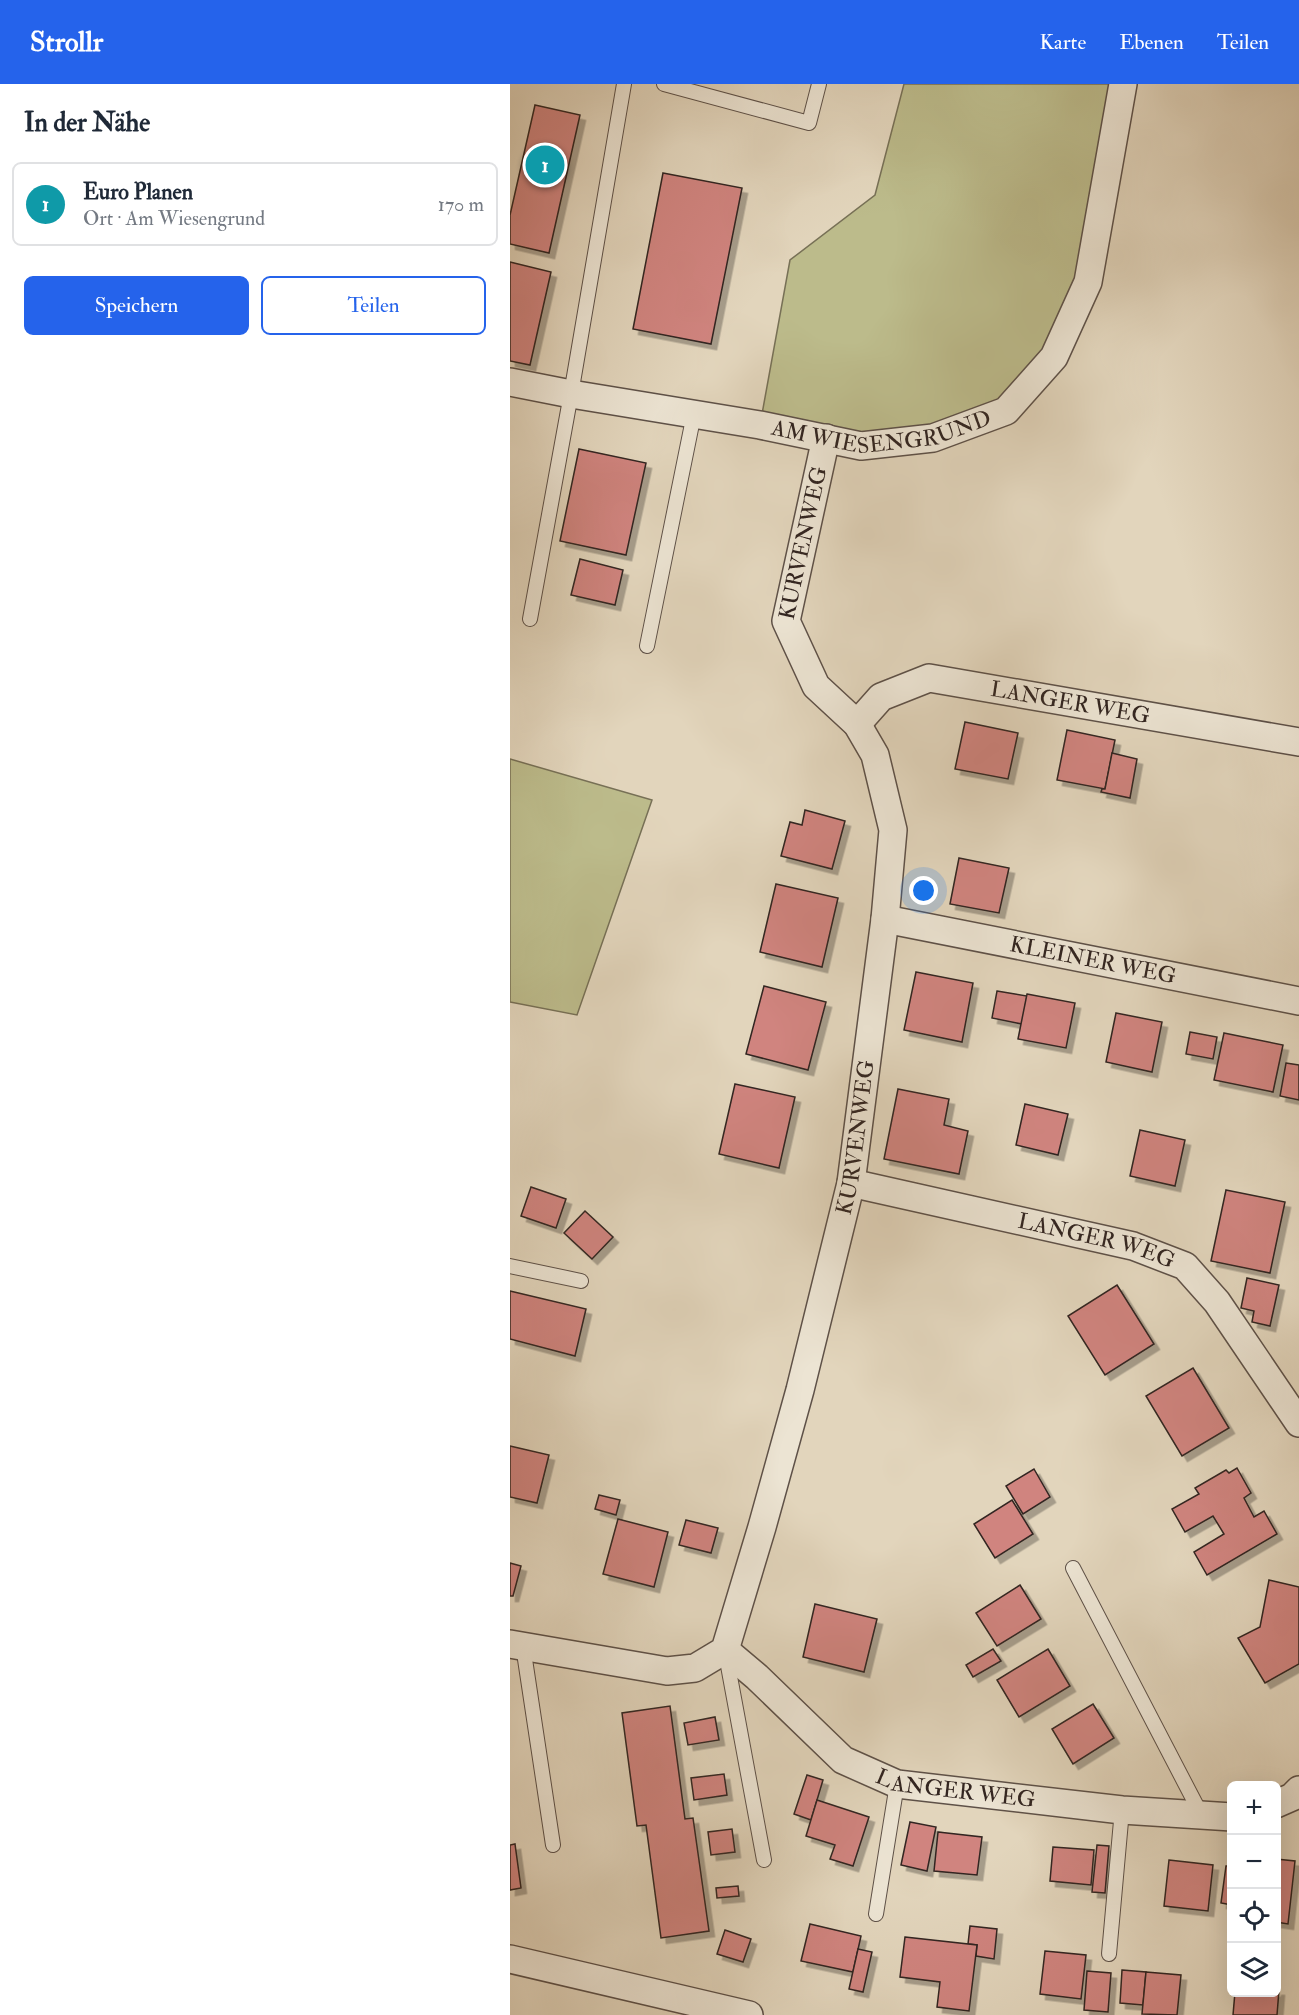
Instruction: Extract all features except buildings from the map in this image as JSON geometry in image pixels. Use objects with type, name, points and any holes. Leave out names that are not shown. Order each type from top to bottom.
[{"type":"street","name":"AM WIESENGRUND","points":[[510,382],[861,446],[933,438],[1006,411],[1054,357],[1088,282],[1123,84]]},
{"type":"street","name":"KURVENWEG","points":[[725,1650],[797,1401],[851,1183],[885,919],[893,830],[875,755],[857,724],[816,686],[786,621],[826,438]]},
{"type":"street","name":"LANGER WEG","points":[[857,724],[881,697],[929,678],[1299,742]]},
{"type":"street","name":"KLEINER WEG","points":[[885,919],[1299,1001]]},
{"type":"street","name":"LANGER WEG","points":[[851,1183],[1132,1246],[1185,1266],[1217,1302],[1299,1423]]},
{"type":"street","points":[[516,1645],[667,1671],[695,1668],[725,1650]]},
{"type":"street","name":"LANGER WEG","points":[[725,1650],[757,1677],[843,1760],[897,1784],[1122,1810],[1227,1817]]},
{"type":"street","points":[[510,1959],[748,2015]]},
{"type":"lane","points":[[530,618],[624,84]]},
{"type":"lane","points":[[664,84],[809,123],[819,84]]},
{"type":"lane","points":[[646,646],[694,414]]},
{"type":"lane","points":[[510,1266],[581,1281]]},
{"type":"lane","points":[[1073,1568],[1202,1816]]},
{"type":"lane","points":[[516,1645],[553,1845]]},
{"type":"lane","points":[[725,1650],[764,1860]]},
{"type":"lane","points":[[876,1914],[897,1784]]},
{"type":"lane","points":[[1109,1954],[1122,1810]]},
{"type":"shaded area","points":[[904,84],[1123,84],[1088,282],[1006,411],[933,438],[760,425],[790,260],[875,195]]},
{"type":"shaded area","points":[[510,759],[652,800],[577,1015],[510,1002]]},
{"type":"place","name":"Euro Planen","points":[[545,165]]}]
